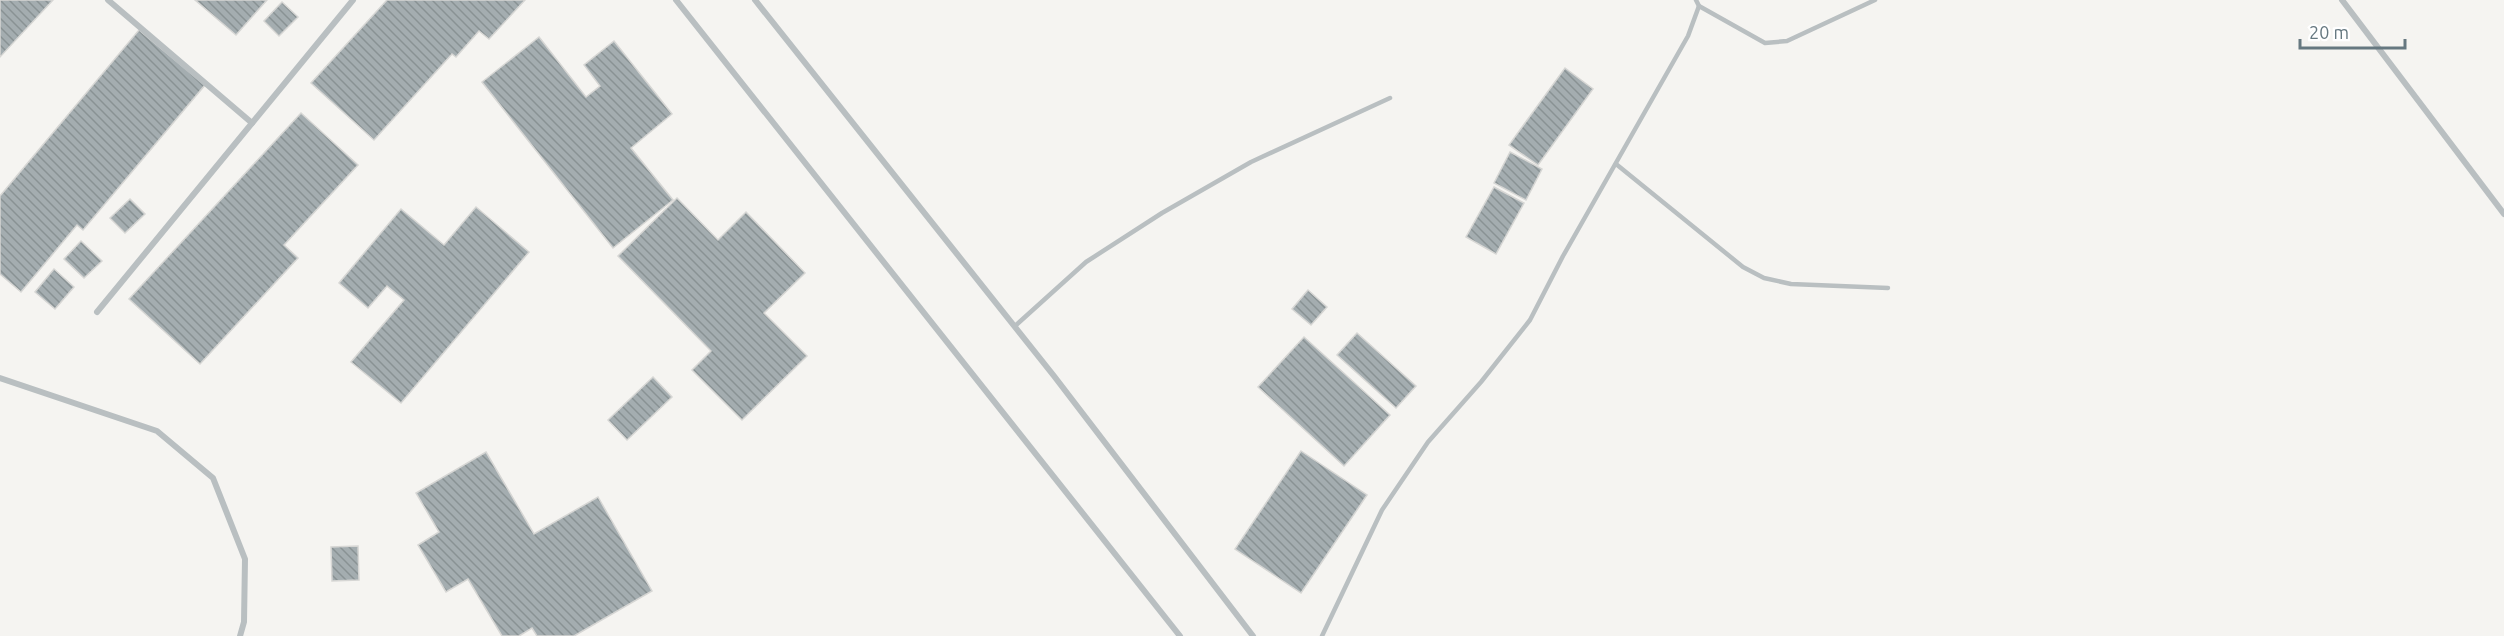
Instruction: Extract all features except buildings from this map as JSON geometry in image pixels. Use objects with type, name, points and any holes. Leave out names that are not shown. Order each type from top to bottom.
[{"type":"street","points":[[108,0],[252,123]]},
{"type":"street","points":[[97,312],[353,0]]},
{"type":"street","points":[[676,0],[1180,636]]},
{"type":"street","points":[[755,0],[1015,326],[1254,636]]},
{"type":"street","points":[[2342,0],[2504,214]]},
{"type":"street","points":[[0,378],[157,431],[213,478],[245,559],[244,622],[240,636]]},
{"type":"lane","points":[[1696,0],[1699,6],[1765,43],[1786,42],[1875,0]]},
{"type":"lane","points":[[1322,636],[1382,510],[1428,442],[1481,382],[1530,320],[1688,36],[1699,6]]},
{"type":"lane","points":[[1015,326],[1086,262],[1162,213],[1251,162],[1390,98]]},
{"type":"lane","points":[[1616,164],[1743,267],[1764,278],[1791,284],[1888,288]]}]
